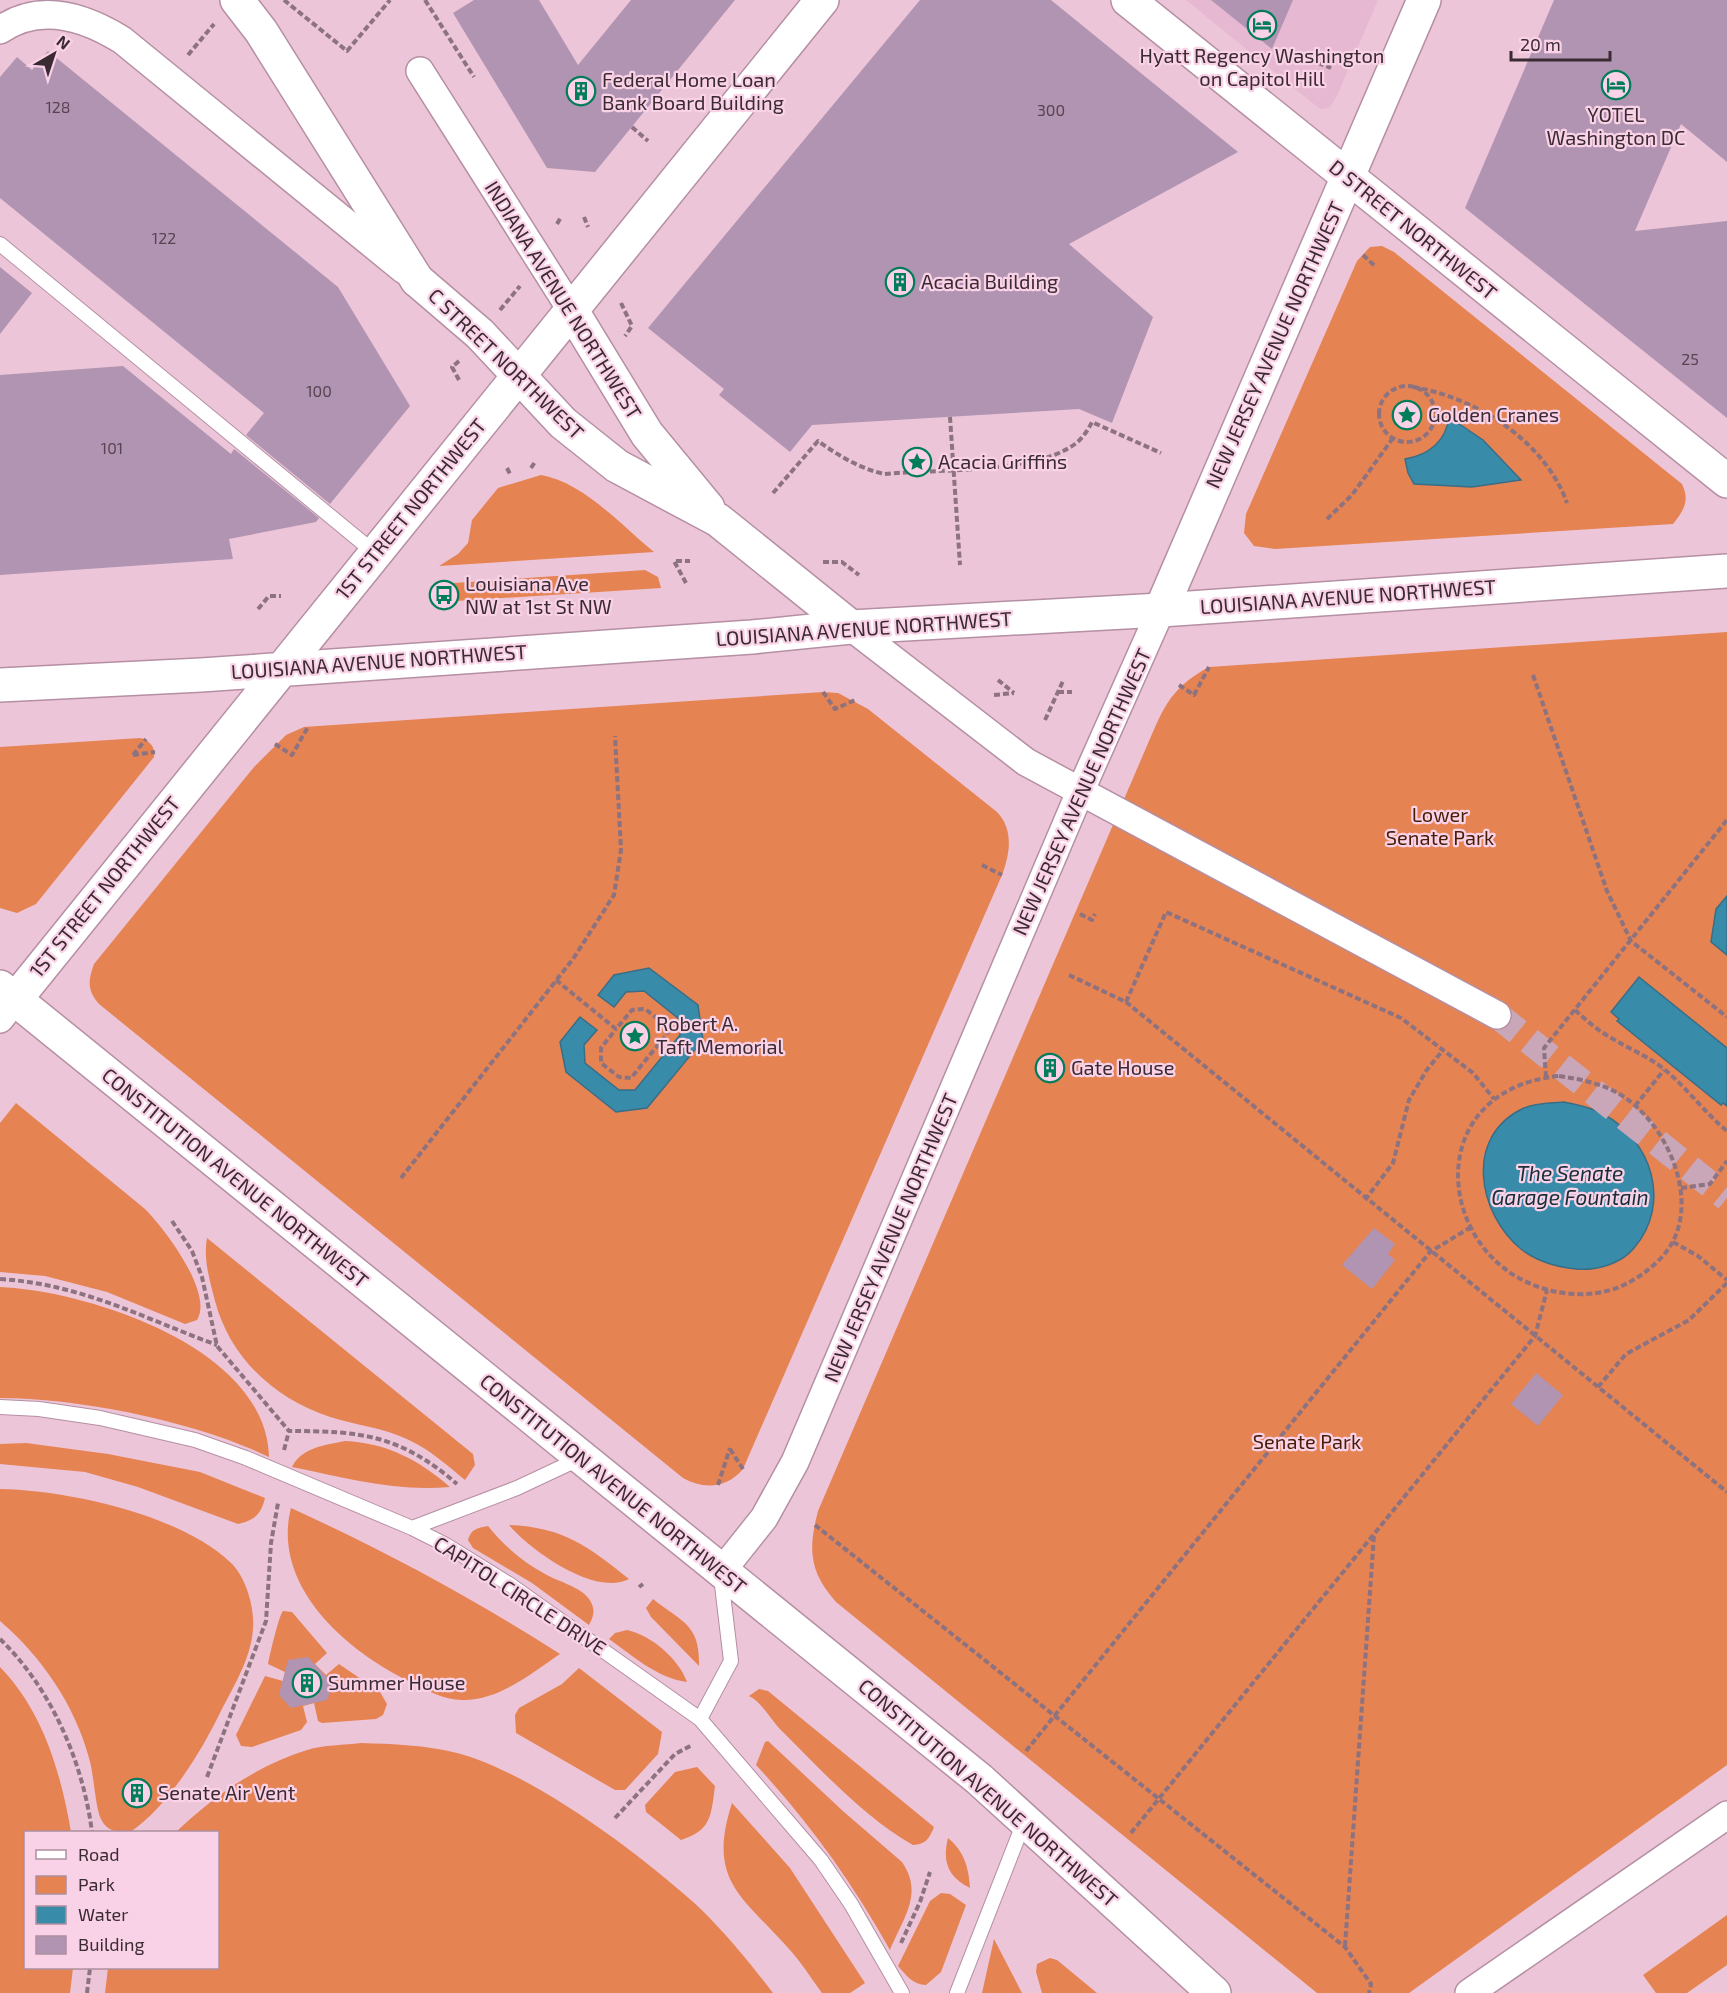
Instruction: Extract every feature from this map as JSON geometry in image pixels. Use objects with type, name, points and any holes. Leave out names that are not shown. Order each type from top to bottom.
[{"type":"main road","name":"1ST STREET NORTHWEST","points":[[5,1002],[282,669],[822,0]]},
{"type":"main road","name":"D STREET NORTHWEST","points":[[1128,0],[1727,481]]},
{"type":"main road","name":"NEW JERSEY AVENUE NORTHWEST","points":[[1161,610],[1424,0]]},
{"type":"main road","points":[[228,8],[261,31],[417,280]]},
{"type":"main road","name":"C STREET NORTHWEST","points":[[417,280],[480,334],[563,423],[617,466],[718,520],[851,627]]},
{"type":"main road","name":"INDIANA AVENUE NORTHWEST","points":[[572,311],[647,434],[718,520]]},
{"type":"main road","name":"LOUISIANA AVENUE NORTHWEST","points":[[0,686],[752,637],[851,627],[1161,610],[1727,571]]},
{"type":"main road","name":"CONSTITUTION AVENUE NORTHWEST","points":[[5,1002],[581,1458],[1025,1819],[1214,1993]]},
{"type":"street","name":"C STREET NORTHWEST","points":[[0,30],[21,20],[56,15],[88,22],[122,40],[417,280]]},
{"type":"street","name":"INDIANA AVENUE NORTHWEST","points":[[420,71],[572,311]]},
{"type":"street","name":"NEW JERSEY AVENUE NORTHWEST","points":[[721,1572],[764,1518],[795,1462],[1080,792],[1161,610]]},
{"type":"street","name":"C STREET NORTHWEST","points":[[851,627],[1026,762],[1497,1016]]},
{"type":"street","points":[[1469,1993],[1727,1815]]},
{"type":"lane","points":[[0,244],[375,553]]},
{"type":"lane","name":"CAPITOL CIRCLE DRIVE","points":[[0,1407],[39,1409],[100,1418],[195,1440],[263,1465],[411,1528],[446,1545],[509,1584],[700,1719],[821,1860],[902,1993]]},
{"type":"lane","points":[[411,1528],[517,1488],[581,1458]]},
{"type":"lane","points":[[700,1719],[731,1661],[721,1572]]},
{"type":"lane","points":[[957,1993],[1025,1819]]},
{"type":"path","points":[[284,0],[347,51],[390,0]]},
{"type":"path","points":[[425,0],[474,77]]},
{"type":"path","points":[[187,56],[228,8]]},
{"type":"path","points":[[1318,63],[1331,68]]},
{"type":"path","points":[[632,127],[648,141]]},
{"type":"path","points":[[557,224],[561,217]]},
{"type":"path","points":[[584,217],[588,227]]},
{"type":"path","points":[[1363,255],[1376,267]]},
{"type":"path","points":[[495,315],[521,284]]},
{"type":"path","points":[[619,300],[632,326]]},
{"type":"path","points":[[459,380],[452,367],[460,360]]},
{"type":"path","points":[[1413,387],[1429,396],[1433,404],[1434,422],[1425,437],[1416,441],[1408,442],[1393,438],[1384,430],[1380,421],[1382,403],[1395,389],[1413,387],[1440,392],[1462,401],[1517,435],[1562,488],[1567,503]]},
{"type":"path","points":[[950,417],[960,565]]},
{"type":"path","points":[[773,493],[818,441],[840,458],[867,470],[884,474],[1012,464],[1061,452],[1077,443],[1092,422],[1161,453]]},
{"type":"path","points":[[1326,519],[1352,495],[1393,438]]},
{"type":"path","points":[[531,468],[535,462]]},
{"type":"path","points":[[507,468],[510,474]]},
{"type":"path","points":[[686,583],[674,561],[690,561]]},
{"type":"path","points":[[822,562],[842,562],[859,575]]},
{"type":"path","points":[[258,609],[269,596],[281,596]]},
{"type":"path","points":[[1179,685],[1194,695],[1209,667]]},
{"type":"path","points":[[1533,675],[1606,891],[1631,941],[1727,1017]]},
{"type":"path","points":[[994,695],[1014,693],[998,680]]},
{"type":"path","points":[[1045,720],[1063,681]]},
{"type":"path","points":[[823,692],[835,709],[855,700]]},
{"type":"path","points":[[1058,692],[1072,692]]},
{"type":"path","points":[[275,744],[292,755],[308,727]]},
{"type":"path","points":[[401,1178],[556,980],[614,895],[621,850],[615,736]]},
{"type":"path","points":[[146,739],[133,755],[155,752]]},
{"type":"path","points":[[1546,1077],[1544,1048],[1727,819]]},
{"type":"path","points":[[982,865],[1002,875]]},
{"type":"path","points":[[1126,1002],[1166,912],[1401,1018],[1473,1073],[1494,1099]]},
{"type":"path","points":[[1080,915],[1092,920],[1095,914]]},
{"type":"path","points":[[1069,975],[1126,1002],[1365,1200],[1727,1492]]},
{"type":"path","points":[[556,980],[616,1029]]},
{"type":"path","points":[[645,1009],[663,1023],[666,1034],[631,1078],[619,1077],[601,1063],[601,1048],[616,1029],[632,1010],[645,1009]]},
{"type":"path","points":[[1575,1010],[1607,1036],[1638,1051],[1664,1070],[1727,1131]]},
{"type":"path","points":[[1365,1200],[1394,1163],[1409,1100],[1426,1071],[1443,1050]]},
{"type":"path","points":[[1635,1106],[1664,1070]]},
{"type":"path","points":[[1559,1076],[1595,1082],[1647,1115],[1666,1145],[1681,1188],[1680,1226],[1667,1253],[1643,1276],[1618,1289],[1584,1296],[1547,1290],[1523,1282],[1502,1270],[1471,1227],[1459,1194],[1459,1161],[1466,1134],[1479,1110],[1494,1099],[1534,1078],[1546,1077],[1559,1076]]},
{"type":"path","points":[[1681,1188],[1710,1184],[1727,1161]]},
{"type":"path","points":[[172,1221],[192,1251],[202,1276],[217,1346]]},
{"type":"path","points":[[1026,1750],[1430,1252],[1471,1227]]},
{"type":"path","points":[[1598,1387],[1626,1354],[1689,1320],[1727,1282],[1698,1256],[1672,1242]]},
{"type":"path","points":[[0,1279],[63,1288],[107,1300],[217,1346],[289,1431],[364,1433],[408,1450],[432,1463],[457,1484]]},
{"type":"path","points":[[1131,1833],[1534,1336],[1547,1290]]},
{"type":"path","points":[[718,1485],[730,1448],[743,1469]]},
{"type":"path","points":[[207,1777],[266,1621],[271,1543],[278,1503]]},
{"type":"path","points":[[814,1525],[1345,1947],[1371,1984],[1369,1993]]},
{"type":"path","points":[[1345,1947],[1374,1533]]},
{"type":"path","points":[[0,1639],[44,1692],[68,1742],[89,1811],[92,1831]]},
{"type":"path","points":[[615,1818],[681,1751]]},
{"type":"path","points":[[887,1967],[920,1902],[930,1872]]},
{"type":"path","points":[[87,1993],[90,1969]]},
{"type":"shaded area","points":[[1186,0],[1378,0],[1336,98],[1329,108],[1320,109]]},
{"type":"green space","points":[[1382,246],[1394,252],[1682,484],[1686,495],[1685,505],[1673,524],[1275,549],[1254,546],[1244,533],[1246,514],[1357,261],[1370,247]]},
{"type":"green space","points":[[541,475],[557,479],[587,496],[654,552],[439,566],[458,554],[468,543],[472,520],[498,488]]},
{"type":"green space","points":[[645,570],[658,577],[661,588],[441,602],[439,584]]},
{"type":"green space","name":"Senate Park","points":[[1727,632],[1727,1765],[1409,1993],[1317,1993],[836,1602],[820,1580],[813,1560],[813,1537],[818,1511],[1155,727],[1167,704],[1183,685],[1209,667]]},
{"type":"green space","points":[[823,692],[838,693],[868,709],[997,812],[1008,834],[1007,858],[1002,875],[743,1469],[723,1483],[699,1484],[683,1478],[99,1004],[92,994],[90,980],[94,964],[254,767],[286,735],[304,727]]},
{"type":"green space","points":[[140,738],[151,744],[154,757],[36,904],[17,913],[0,908],[0,747]]},
{"type":"green space","points":[[16,1103],[145,1209],[164,1231],[185,1262],[199,1294],[200,1308],[197,1320],[185,1324],[107,1292],[45,1276],[0,1272],[0,1123]]},
{"type":"green space","points":[[207,1238],[473,1454],[475,1465],[465,1480],[417,1444],[390,1432],[340,1420],[310,1409],[273,1387],[258,1374],[243,1358],[222,1322],[208,1270]]},
{"type":"green space","points":[[0,1287],[37,1291],[79,1300],[124,1314],[167,1333],[206,1356],[239,1385],[261,1419],[269,1457],[208,1433],[138,1414],[66,1402],[0,1398]]},
{"type":"green space","points":[[345,1441],[389,1449],[414,1461],[450,1487],[390,1486],[292,1467],[296,1460],[308,1451]]},
{"type":"green space","points":[[26,1443],[108,1454],[200,1472],[265,1498],[256,1516],[238,1524],[138,1487],[85,1472],[0,1464],[0,1444]]},
{"type":"green space","points":[[0,1489],[57,1494],[122,1508],[183,1531],[209,1545],[230,1562],[241,1576],[251,1603],[253,1629],[249,1651],[241,1672],[203,1745],[182,1778],[144,1822],[131,1831],[114,1831],[105,1825],[100,1816],[89,1758],[75,1719],[55,1683],[42,1666],[0,1621]]},
{"type":"green space","points":[[291,1508],[428,1576],[560,1654],[501,1691],[475,1699],[455,1700],[442,1696],[387,1669],[362,1653],[340,1634],[320,1613],[303,1589],[292,1564],[288,1537]]},
{"type":"green space","points":[[509,1525],[545,1530],[574,1540],[629,1579],[615,1583],[599,1582],[564,1568],[532,1547]]},
{"type":"green space","points":[[488,1526],[521,1559],[585,1595],[593,1609],[589,1625],[532,1583],[473,1548],[468,1540],[471,1533],[478,1528]]},
{"type":"green space","points":[[653,1599],[681,1620],[693,1633],[699,1652],[699,1666],[651,1617],[646,1608]]},
{"type":"green space","points":[[283,1611],[292,1612],[327,1653],[315,1664],[326,1675],[339,1664],[380,1692],[387,1704],[383,1715],[376,1719],[322,1723],[318,1721],[314,1703],[303,1706],[307,1722],[301,1730],[252,1747],[241,1746],[236,1735],[265,1676],[283,1681],[285,1672],[268,1664]]},
{"type":"green space","points":[[627,1630],[645,1637],[663,1649],[678,1665],[687,1682],[655,1671],[609,1639],[615,1633]]},
{"type":"green space","points":[[0,1667],[15,1684],[39,1723],[62,1788],[71,1831],[24,1831],[24,1969],[73,1969],[70,1993],[0,1993]]},
{"type":"green space","points":[[579,1668],[662,1732],[658,1754],[625,1790],[615,1790],[516,1733],[515,1715],[519,1708],[562,1684]]},
{"type":"green space","points":[[759,1689],[768,1691],[934,1827],[926,1840],[913,1845],[861,1808],[749,1696]]},
{"type":"green space","points":[[768,1741],[902,1862],[911,1885],[911,1895],[905,1917],[890,1950],[829,1853],[756,1765],[765,1742]]},
{"type":"green space","points":[[361,1743],[397,1744],[445,1750],[486,1763],[517,1777],[581,1815],[641,1859],[692,1901],[713,1921],[773,1993],[105,1993],[108,1969],[219,1969],[219,1831],[177,1831],[205,1806],[253,1773],[307,1750]]},
{"type":"green space","points":[[697,1767],[715,1786],[711,1813],[699,1831],[681,1840],[646,1812],[645,1805],[675,1772]]},
{"type":"green space","points":[[732,1803],[790,1868],[865,1983],[850,1993],[822,1993],[793,1954],[743,1900],[726,1869],[725,1829]]},
{"type":"green space","points":[[948,1838],[965,1860],[970,1888],[956,1879],[948,1868],[946,1847]]},
{"type":"green space","points":[[941,1893],[950,1894],[966,1905],[941,1972],[926,1985],[921,1985],[910,1979],[898,1966],[930,1901]]},
{"type":"green space","points":[[1727,1915],[1727,1965],[1687,1993],[1656,1993],[1643,1975]]},
{"type":"green space","points":[[994,1939],[1022,1993],[982,1993]]},
{"type":"green space","points":[[1050,1958],[1057,1960],[1097,1993],[1042,1993],[1036,1972],[1037,1964]]},
{"type":"water","points":[[1449,417],[1483,440],[1521,480],[1472,487],[1414,484],[1408,473],[1405,459],[1422,454],[1435,446],[1444,433]]},
{"type":"water","points":[[1727,896],[1727,955],[1711,942],[1716,909]]},
{"type":"water","points":[[649,968],[698,1005],[703,1040],[647,1108],[616,1112],[566,1072],[560,1042],[580,1017],[597,1030],[584,1045],[585,1063],[619,1090],[635,1090],[680,1035],[679,1019],[644,991],[626,992],[614,1007],[598,995],[614,975]]},
{"type":"water","points":[[1639,977],[1727,1048],[1727,1106],[1723,1103],[1721,1105],[1617,1021],[1619,1019],[1611,1012]]},
{"type":"water","name":"The Senate Garage Fountain","points":[[1564,1102],[1594,1110],[1620,1125],[1634,1140],[1651,1174],[1654,1193],[1652,1212],[1646,1231],[1629,1254],[1600,1267],[1576,1269],[1562,1267],[1547,1263],[1527,1253],[1506,1234],[1487,1196],[1484,1176],[1485,1156],[1492,1137],[1505,1121],[1529,1106]]},
{"type":"building","name":"Federal Home Loan Bank Board Building","points":[[474,0],[539,0],[578,65],[631,0],[735,0],[595,172],[547,168],[453,13]]},
{"type":"building","name":"Acacia Building","points":[[920,0],[1051,0],[1238,152],[1069,244],[1153,317],[1112,423],[1079,409],[812,425],[790,452],[719,395],[724,389],[648,328]]},
{"type":"building","name":"Hyatt Regency Washington on Capitol Hill","points":[[1211,0],[1293,0],[1272,49]]},
{"type":"building","points":[[1554,0],[1727,0],[1727,162],[1681,124],[1635,231],[1727,221],[1727,418],[1465,208]]},
{"type":"building","points":[[48,51],[338,287],[410,406],[330,504],[246,435],[264,413],[0,198],[0,77],[17,57],[32,70]]},
{"type":"building","points":[[0,267],[32,293],[0,334]]},
{"type":"building","points":[[123,366],[231,454],[234,449],[319,518],[316,522],[229,539],[233,559],[0,575],[0,375]]},
{"type":"building","points":[[1374,1228],[1395,1244],[1388,1254],[1395,1260],[1372,1289],[1342,1265]]},
{"type":"building","points":[[1536,1373],[1563,1395],[1538,1426],[1511,1404]]},
{"type":"building","name":"Summer House","points":[[308,1657],[333,1684],[327,1700],[291,1708],[279,1695],[288,1660]]},
{"type":"tunnel","points":[[1497,1015],[1727,1198]]},
{"type":"place","name":"Hyatt Regency Washington on Capitol Hill","points":[[1262,25]]},
{"type":"place","name":"YOTEL Washington DC","points":[[1616,85]]},
{"type":"place","name":"Federal Home Loan Bank Board Building","points":[[581,91]]},
{"type":"place","name":"Acacia Building","points":[[900,282]]},
{"type":"place","name":"Golden Cranes","points":[[1407,415]]},
{"type":"place","name":"Acacia Griffins","points":[[917,462]]},
{"type":"place","name":"Louisiana Ave NW at 1st St NW","points":[[444,595]]},
{"type":"place","name":"Robert A. Taft Memorial","points":[[635,1036]]},
{"type":"place","name":"Gate House","points":[[1050,1068]]},
{"type":"place","name":"Summer House","points":[[307,1683]]},
{"type":"place","name":"Senate Air Vent","points":[[137,1793]]},
{"type":"park label","name":"Lower Senate Park","points":[[1440,826]]}]
